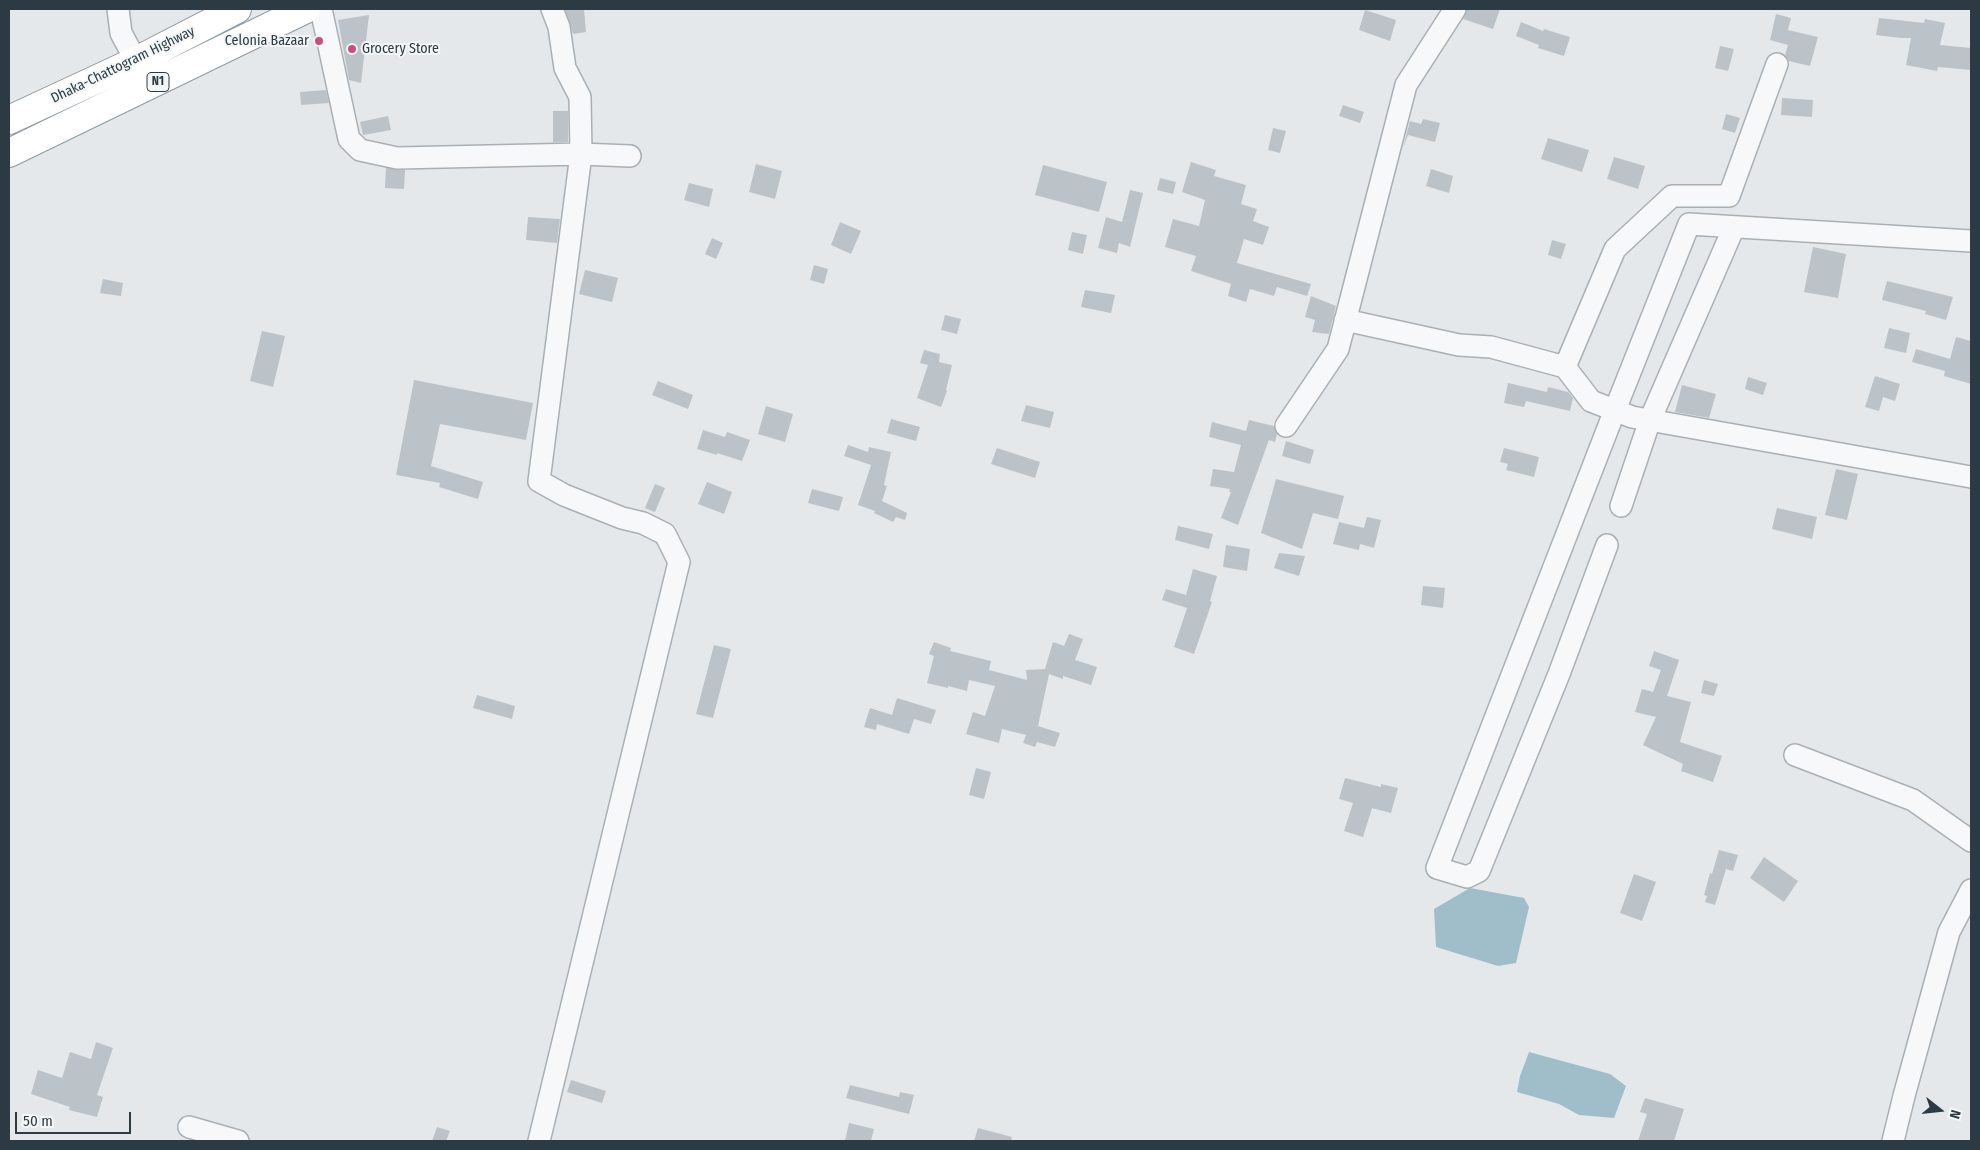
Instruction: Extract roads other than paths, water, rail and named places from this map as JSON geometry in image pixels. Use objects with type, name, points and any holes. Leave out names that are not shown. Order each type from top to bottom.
[{"type":"highway","name":"Dhaka-Chattogram Highway","points":[[9,120],[136,61],[237,9]]},
{"type":"highway","name":"N1","points":[[9,153],[306,9]]},
{"type":"street","points":[[118,9],[122,33],[136,61]]},
{"type":"street","points":[[320,9],[349,139],[360,150],[397,158],[581,154],[630,156]]},
{"type":"street","points":[[539,1141],[679,562],[665,534],[643,522],[622,518],[564,495],[539,481],[581,154],[580,97],[565,68],[559,26],[552,9]]},
{"type":"street","points":[[1286,426],[1338,349],[1406,85],[1455,9]]},
{"type":"street","points":[[1565,367],[1615,249],[1672,196],[1729,196],[1777,64]]},
{"type":"street","points":[[1607,545],[1555,683],[1479,870],[1467,877],[1437,868],[1689,224],[1971,241]]},
{"type":"street","points":[[1620,506],[1650,420],[1734,227]]},
{"type":"street","points":[[1345,320],[1459,345],[1491,347],[1565,367],[1591,402],[1632,417],[1971,477]]},
{"type":"street","points":[[1795,755],[1913,800],[1971,841]]},
{"type":"street","points":[[1893,1141],[1950,932],[1971,890]]},
{"type":"street","points":[[190,1126],[238,1141]]},
{"type":"water","points":[[1470,888],[1524,898],[1529,907],[1516,963],[1498,966],[1436,947],[1434,909]]},
{"type":"water","points":[[1529,1052],[1610,1074],[1626,1086],[1614,1118],[1579,1115],[1559,1104],[1517,1092],[1520,1076]]},
{"type":"place","name":"Celonia Bazaar","points":[[319,41]]},
{"type":"place","name":"Grocery Store","points":[[352,49]]}]
